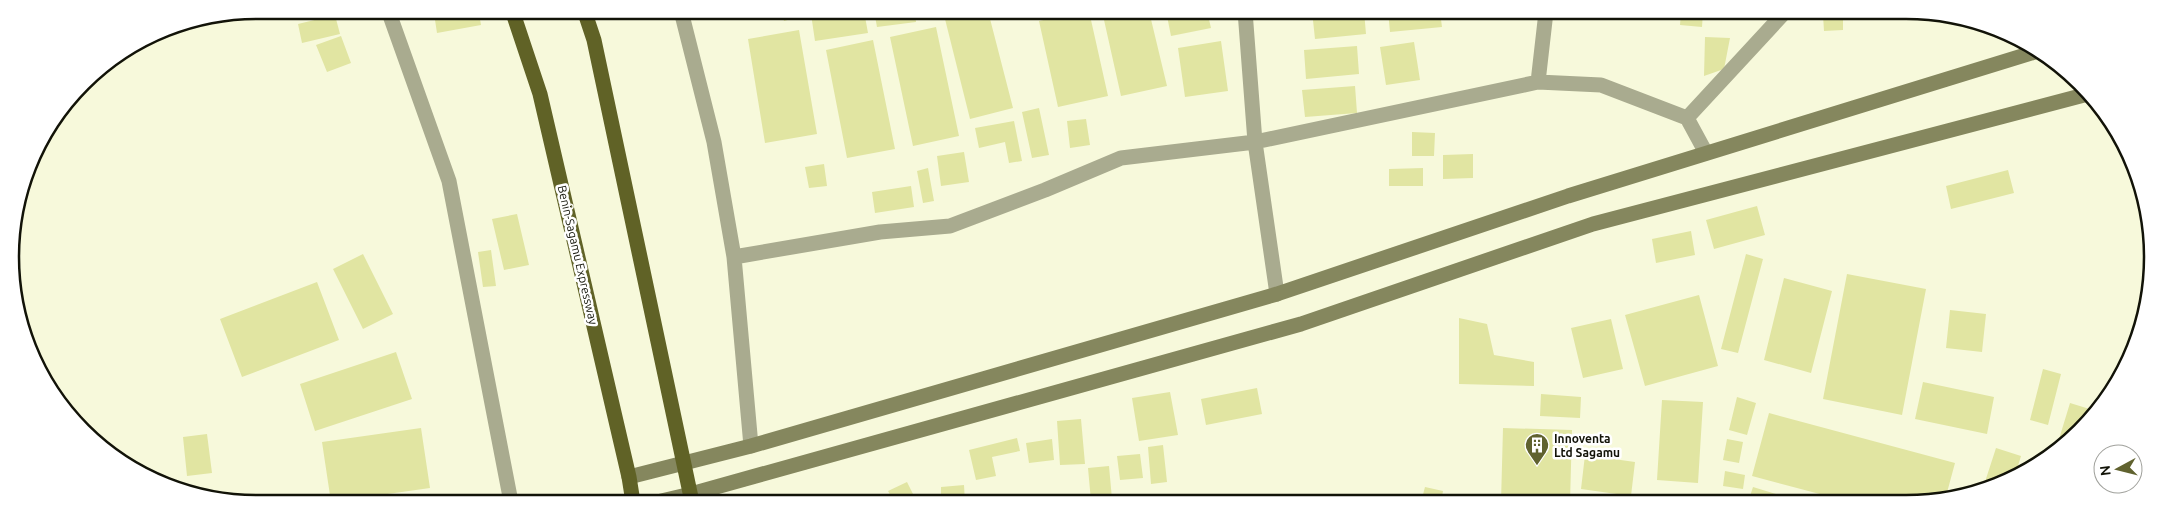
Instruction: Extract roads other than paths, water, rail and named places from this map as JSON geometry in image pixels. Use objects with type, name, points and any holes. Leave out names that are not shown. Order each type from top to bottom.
[{"type":"highway","name":"Benin-Sagamu Expressway","points":[[515,19],[540,94],[632,495]]},
{"type":"highway","points":[[587,19],[594,40],[691,495]]},
{"type":"main road","points":[[629,477],[751,446],[1277,294],[1568,196],[2029,54]]},
{"type":"main road","points":[[702,495],[1301,324],[1593,224],[2081,96]]},
{"type":"street","points":[[391,19],[449,181],[510,495]]},
{"type":"street","points":[[683,19],[714,142],[734,256],[751,446]]},
{"type":"street","points":[[1246,19],[1255,142],[1277,294]]},
{"type":"street","points":[[1538,82],[1545,19]]},
{"type":"street","points":[[1687,118],[1779,19]]},
{"type":"street","points":[[734,256],[880,232],[950,226],[1045,190],[1121,158],[1255,142],[1538,82],[1602,85],[1687,118],[1706,153]]},
{"type":"place","name":"Innoventa Ltd Sagamu","points":[[1537,466]]}]
